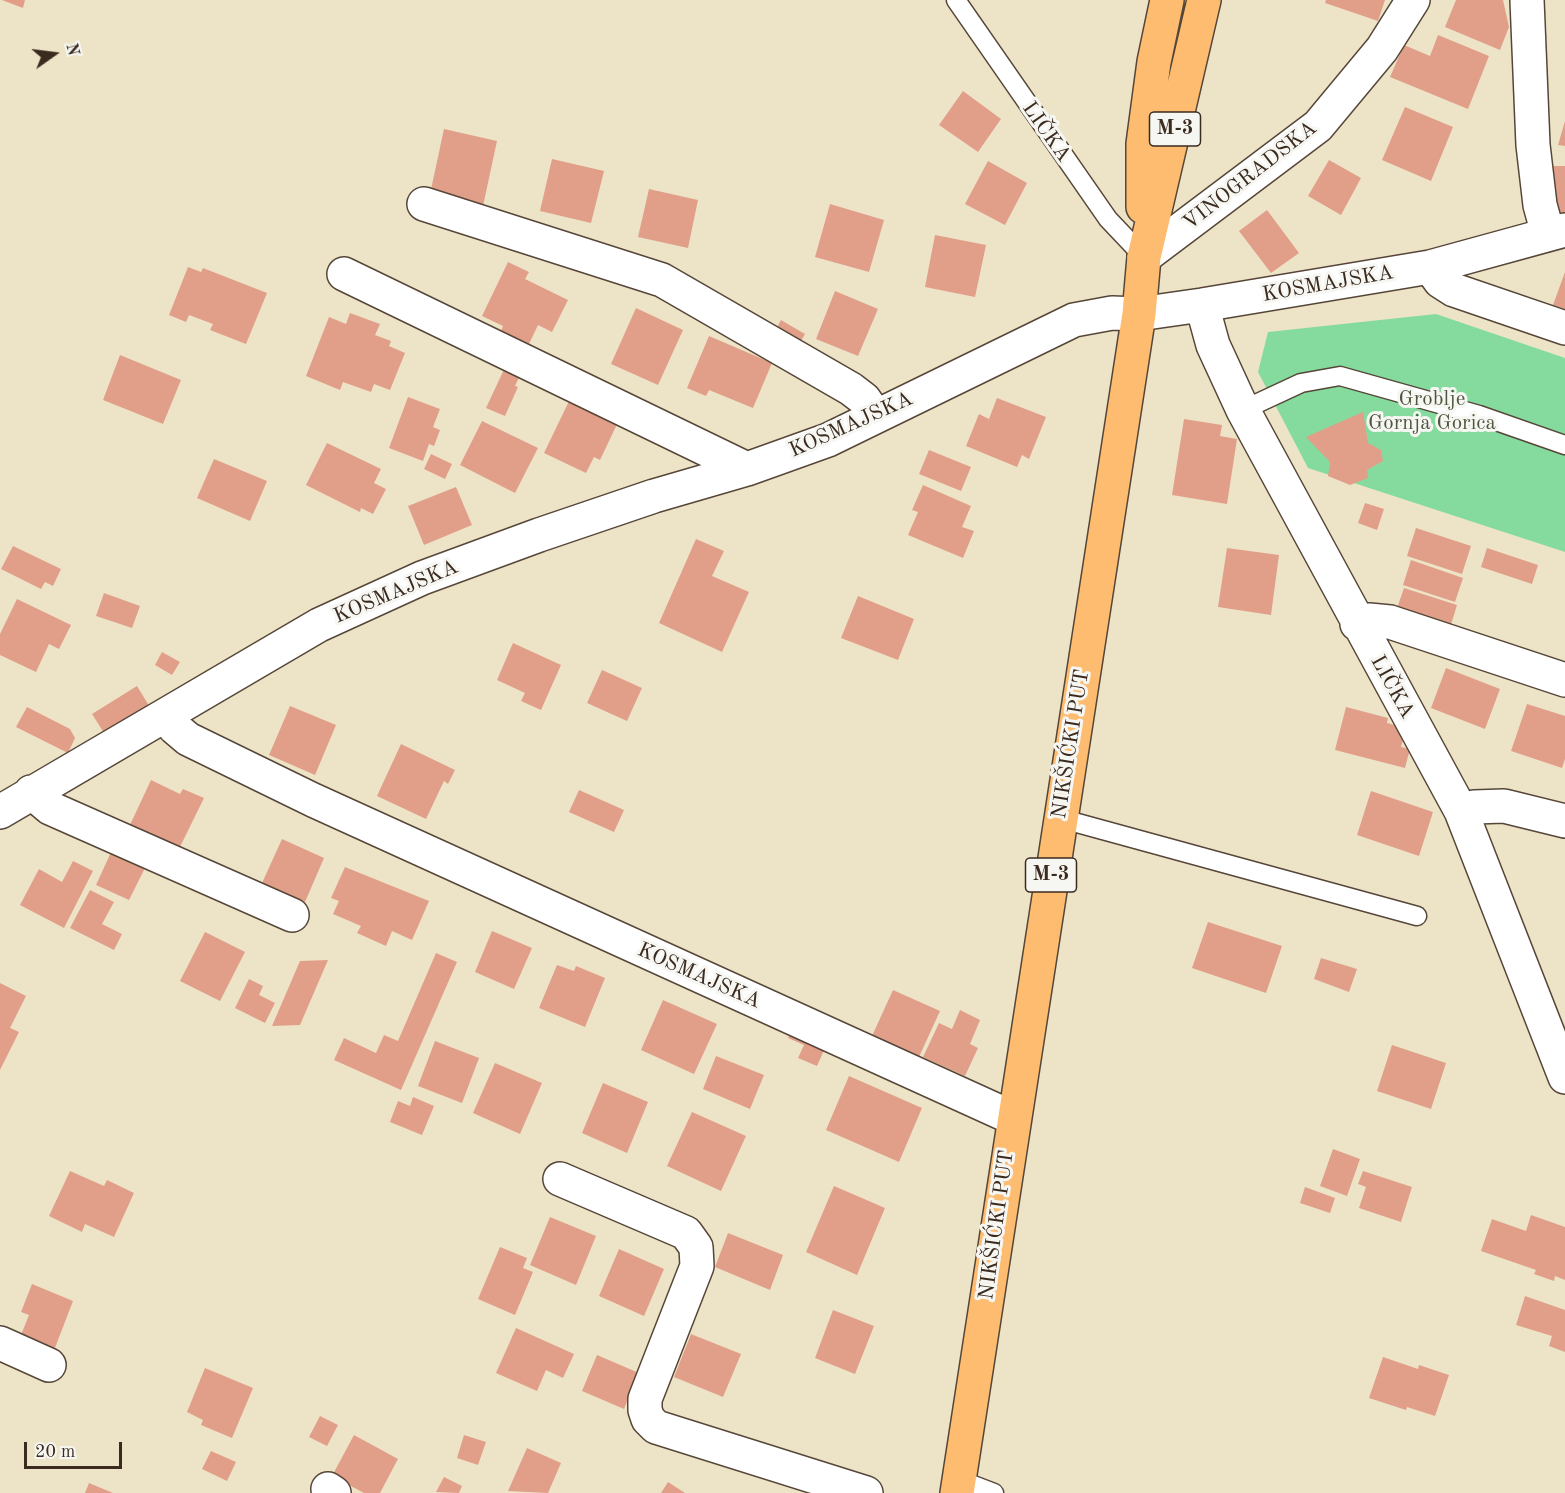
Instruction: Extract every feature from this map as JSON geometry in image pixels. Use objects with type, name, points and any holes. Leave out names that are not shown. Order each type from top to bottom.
[{"type":"main road","points":[[1144,257],[1143,144],[1154,62],[1167,0]]},
{"type":"main road","name":"NIKŠIĆKI PUT","points":[[958,1487],[1059,818],[1139,314],[1144,257],[1204,0]]},
{"type":"street","name":"VINOGRADSKA","points":[[1144,257],[1318,126],[1382,49],[1413,0]]},
{"type":"street","points":[[1527,0],[1533,145],[1540,205],[1557,232]]},
{"type":"street","points":[[424,204],[662,280],[851,389],[864,399],[876,416]]},
{"type":"street","name":"KOSMAJSKA","points":[[0,812],[319,625],[422,578],[654,496],[747,469],[828,440],[1074,320],[1112,313],[1139,314],[1202,305],[1430,267],[1557,232]]},
{"type":"street","points":[[1430,267],[1440,281],[1454,290],[1565,328]]},
{"type":"street","points":[[344,274],[747,469]]},
{"type":"street","name":"LIČKA","points":[[1202,305],[1214,345],[1243,410],[1357,624],[1461,811],[1565,1077]]},
{"type":"street","points":[[1357,624],[1369,620],[1390,622],[1565,680]]},
{"type":"street","name":"KOSMAJSKA","points":[[166,715],[175,728],[188,739],[313,800],[1013,1118]]},
{"type":"street","points":[[31,792],[50,808],[292,915]]},
{"type":"street","points":[[1461,811],[1474,807],[1504,806],[1565,821]]},
{"type":"street","points":[[560,1179],[686,1233],[696,1247],[697,1266],[645,1399],[645,1410],[656,1427],[866,1493]]},
{"type":"street","points":[[0,1343],[49,1365]]},
{"type":"lane","name":"LIČKA","points":[[956,0],[1102,211],[1144,257]]},
{"type":"lane","points":[[1243,410],[1301,383],[1340,376],[1479,415],[1565,445]]},
{"type":"lane","points":[[1059,818],[1417,916]]},
{"type":"lane","points":[[958,1487],[994,1493]]},
{"type":"green space","name":"Groblje Gornja Gorica","points":[[1436,314],[1565,358],[1565,552],[1308,468],[1258,372],[1268,332]]},
{"type":"building","points":[[2,0],[25,0],[23,8]]},
{"type":"building","points":[[1326,0],[1385,0],[1378,21],[1325,3]]},
{"type":"building","points":[[1456,0],[1503,0],[1509,27],[1500,50],[1445,27]]},
{"type":"building","points":[[1438,35],[1489,56],[1468,109],[1390,77],[1404,45],[1430,56]]},
{"type":"building","points":[[963,91],[1001,119],[978,152],[939,125]]},
{"type":"building","points":[[1405,107],[1453,127],[1431,181],[1382,160]]},
{"type":"building","points":[[1565,121],[1565,146],[1558,145]]},
{"type":"building","points":[[444,129],[497,141],[483,206],[430,194]]},
{"type":"building","points":[[552,159],[604,171],[591,223],[540,211]]},
{"type":"building","points":[[1329,160],[1361,178],[1341,215],[1308,196]]},
{"type":"building","points":[[988,161],[1027,183],[1005,225],[965,204]]},
{"type":"building","points":[[1547,166],[1565,166],[1565,213],[1545,212]]},
{"type":"building","points":[[649,189],[698,200],[688,248],[638,237]]},
{"type":"building","points":[[830,204],[884,220],[869,272],[815,257]]},
{"type":"building","points":[[1267,210],[1299,253],[1271,273],[1239,231]]},
{"type":"building","points":[[935,235],[986,245],[975,297],[925,287]]},
{"type":"building","points":[[508,262],[529,272],[525,279],[568,300],[552,332],[538,325],[529,344],[501,331],[503,326],[482,316]]},
{"type":"building","points":[[188,267],[201,272],[203,268],[267,293],[246,344],[210,330],[213,324],[189,315],[186,322],[169,315]]},
{"type":"building","points":[[1565,272],[1565,309],[1553,305]]},
{"type":"building","points":[[835,291],[878,309],[858,356],[816,339]]},
{"type":"building","points":[[636,308],[683,330],[658,385],[611,364]]},
{"type":"building","points":[[350,313],[380,324],[375,335],[391,341],[389,346],[405,353],[390,390],[374,384],[371,392],[343,382],[340,390],[306,376],[329,317],[346,324]]},
{"type":"building","points":[[781,320],[805,334],[796,350],[772,337]]},
{"type":"building","points":[[709,336],[772,363],[753,408],[709,390],[706,396],[687,388]]},
{"type":"building","points":[[120,355],[181,380],[163,424],[103,400]]},
{"type":"building","points":[[507,363],[522,371],[515,386],[518,387],[505,416],[486,408]]},
{"type":"building","points":[[408,397],[440,409],[433,427],[440,430],[434,446],[429,444],[423,461],[389,448]]},
{"type":"building","points":[[571,397],[619,420],[600,460],[594,457],[586,473],[544,453]]},
{"type":"building","points":[[997,398],[1046,417],[1029,459],[1022,455],[1017,467],[966,446],[979,414],[989,419]]},
{"type":"building","points":[[1363,412],[1368,443],[1381,450],[1383,461],[1367,470],[1368,478],[1350,485],[1328,476],[1330,462],[1306,437]]},
{"type":"building","points":[[1184,419],[1222,425],[1220,436],[1237,439],[1227,504],[1172,495]]},
{"type":"building","points":[[482,421],[538,448],[515,493],[460,465]]},
{"type":"building","points":[[327,443],[381,469],[374,483],[386,489],[373,514],[361,508],[360,512],[306,485]]},
{"type":"building","points":[[929,450],[971,467],[961,491],[919,474]]},
{"type":"building","points":[[431,454],[452,464],[445,479],[424,469]]},
{"type":"building","points":[[214,459],[267,481],[250,521],[197,498]]},
{"type":"building","points":[[923,485],[971,506],[962,527],[974,531],[963,558],[908,535],[918,512],[912,510]]},
{"type":"building","points":[[456,487],[472,525],[424,545],[408,506]]},
{"type":"building","points":[[1365,503],[1384,509],[1377,530],[1358,523]]},
{"type":"building","points":[[1416,528],[1471,546],[1462,574],[1407,556]]},
{"type":"building","points":[[696,539],[724,551],[712,576],[749,592],[722,652],[659,623]]},
{"type":"building","points":[[13,546],[61,569],[53,586],[45,582],[41,589],[1,569]]},
{"type":"building","points":[[1227,548],[1279,555],[1271,615],[1218,607]]},
{"type":"building","points":[[1487,548],[1538,565],[1532,584],[1481,567]]},
{"type":"building","points":[[1411,560],[1463,578],[1455,602],[1403,585]]},
{"type":"building","points":[[1404,588],[1457,605],[1449,631],[1395,614]]},
{"type":"building","points":[[104,593],[140,606],[132,628],[96,616]]},
{"type":"building","points":[[858,596],[914,619],[898,660],[841,638]]},
{"type":"building","points":[[17,599],[71,625],[59,649],[49,644],[36,672],[0,655],[0,634]]},
{"type":"building","points":[[513,643],[561,665],[541,710],[521,701],[525,693],[497,680]]},
{"type":"building","points":[[162,652],[180,662],[172,675],[155,665]]},
{"type":"building","points":[[1446,668],[1500,689],[1485,729],[1431,708]]},
{"type":"building","points":[[602,670],[642,688],[627,721],[587,703]]},
{"type":"building","points":[[137,686],[151,709],[106,736],[92,714]]},
{"type":"building","points":[[1527,704],[1565,716],[1565,759],[1562,768],[1511,751]]},
{"type":"building","points":[[290,706],[336,725],[315,775],[269,755]]},
{"type":"building","points":[[27,707],[70,729],[75,738],[68,753],[16,727]]},
{"type":"building","points":[[1346,707],[1388,718],[1387,723],[1406,728],[1401,747],[1410,749],[1405,768],[1335,750]]},
{"type":"building","points":[[401,744],[455,770],[448,784],[444,781],[426,819],[377,796]]},
{"type":"building","points":[[151,780],[180,794],[183,789],[204,798],[178,851],[129,827]]},
{"type":"building","points":[[579,790],[624,810],[614,832],[569,812]]},
{"type":"building","points":[[1371,791],[1433,812],[1419,856],[1357,835]]},
{"type":"building","points":[[282,839],[324,858],[305,902],[262,883]]},
{"type":"building","points":[[112,850],[146,866],[129,900],[96,885]]},
{"type":"building","points":[[73,861],[93,871],[64,928],[20,905],[39,869],[62,882]]},
{"type":"building","points":[[345,867],[429,901],[412,940],[392,931],[386,946],[357,933],[361,926],[333,914],[339,901],[331,898]]},
{"type":"building","points":[[90,890],[114,902],[102,924],[122,934],[114,950],[70,928]]},
{"type":"building","points":[[1208,922],[1282,946],[1266,993],[1192,968]]},
{"type":"building","points":[[492,931],[532,948],[514,989],[475,972]]},
{"type":"building","points":[[205,932],[245,952],[220,1001],[180,981]]},
{"type":"building","points":[[436,953],[457,962],[401,1090],[334,1060],[344,1038],[376,1053],[384,1035],[398,1041]]},
{"type":"building","points":[[1321,958],[1357,969],[1349,992],[1314,979]]},
{"type":"building","points":[[328,960],[300,1025],[272,1026],[300,961]]},
{"type":"building","points":[[557,965],[574,971],[576,966],[605,978],[585,1027],[539,1008]]},
{"type":"building","points":[[249,979],[263,986],[259,995],[275,1003],[265,1023],[235,1008]]},
{"type":"building","points":[[0,983],[26,996],[10,1028],[19,1032],[0,1070]]},
{"type":"building","points":[[893,990],[940,1011],[919,1057],[872,1036]]},
{"type":"building","points":[[663,1000],[717,1024],[694,1074],[641,1050]]},
{"type":"building","points":[[960,1010],[980,1020],[970,1044],[978,1048],[965,1076],[923,1057],[939,1023],[952,1029]]},
{"type":"building","points":[[794,1024],[829,1039],[817,1066],[798,1058],[804,1045],[788,1038]]},
{"type":"building","points":[[435,1041],[479,1058],[462,1103],[418,1086]]},
{"type":"building","points":[[1392,1045],[1446,1063],[1431,1109],[1377,1091]]},
{"type":"building","points":[[716,1056],[764,1075],[750,1109],[703,1089]]},
{"type":"building","points":[[495,1063],[542,1083],[520,1134],[473,1113]]},
{"type":"building","points":[[849,1076],[922,1108],[899,1162],[826,1130]]},
{"type":"building","points":[[603,1083],[648,1102],[627,1153],[582,1133]]},
{"type":"building","points":[[413,1097],[434,1106],[422,1135],[390,1122],[398,1101],[410,1106]]},
{"type":"building","points":[[692,1112],[746,1136],[721,1191],[667,1166]]},
{"type":"building","points":[[1333,1149],[1360,1159],[1347,1196],[1320,1186]]},
{"type":"building","points":[[70,1171],[104,1186],[107,1180],[134,1193],[114,1237],[85,1224],[82,1232],[49,1216]]},
{"type":"building","points":[[1363,1171],[1412,1187],[1401,1222],[1359,1208],[1366,1187],[1358,1184]]},
{"type":"building","points":[[834,1186],[885,1208],[857,1275],[806,1252]]},
{"type":"building","points":[[1305,1187],[1335,1198],[1330,1213],[1300,1203]]},
{"type":"building","points":[[1531,1215],[1565,1227],[1565,1280],[1555,1276],[1554,1281],[1534,1274],[1536,1270],[1481,1251],[1492,1219],[1526,1231]]},
{"type":"building","points":[[550,1217],[596,1236],[576,1285],[530,1265]]},
{"type":"building","points":[[728,1233],[783,1255],[770,1290],[715,1267]]},
{"type":"building","points":[[500,1247],[527,1258],[523,1268],[533,1272],[515,1315],[478,1299]]},
{"type":"building","points":[[619,1249],[664,1269],[644,1316],[599,1296]]},
{"type":"building","points":[[32,1284],[73,1301],[53,1353],[19,1340],[29,1315],[21,1312]]},
{"type":"building","points":[[1525,1296],[1565,1310],[1565,1352],[1549,1346],[1552,1336],[1516,1325]]},
{"type":"building","points":[[833,1310],[874,1326],[855,1374],[815,1358]]},
{"type":"building","points":[[516,1328],[574,1354],[563,1378],[546,1370],[537,1391],[496,1373]]},
{"type":"building","points":[[691,1334],[741,1354],[723,1397],[674,1377]]},
{"type":"building","points":[[597,1355],[639,1373],[624,1409],[582,1391]]},
{"type":"building","points":[[1383,1357],[1418,1369],[1419,1365],[1449,1375],[1435,1416],[1407,1407],[1406,1410],[1369,1398]]},
{"type":"building","points":[[205,1368],[253,1388],[232,1438],[201,1425],[203,1420],[187,1412]]},
{"type":"building","points":[[320,1416],[338,1425],[327,1446],[309,1437]]},
{"type":"building","points":[[354,1435],[398,1459],[380,1493],[364,1493],[332,1476]]},
{"type":"building","points":[[464,1435],[486,1442],[478,1465],[457,1458]]},
{"type":"building","points":[[527,1448],[561,1463],[548,1493],[508,1491]]},
{"type":"building","points":[[211,1451],[236,1462],[227,1481],[202,1469]]},
{"type":"building","points":[[444,1477],[462,1486],[459,1493],[436,1492]]},
{"type":"building","points":[[668,1482],[685,1493],[661,1493]]},
{"type":"building","points":[[89,1483],[113,1493],[85,1493]]}]
